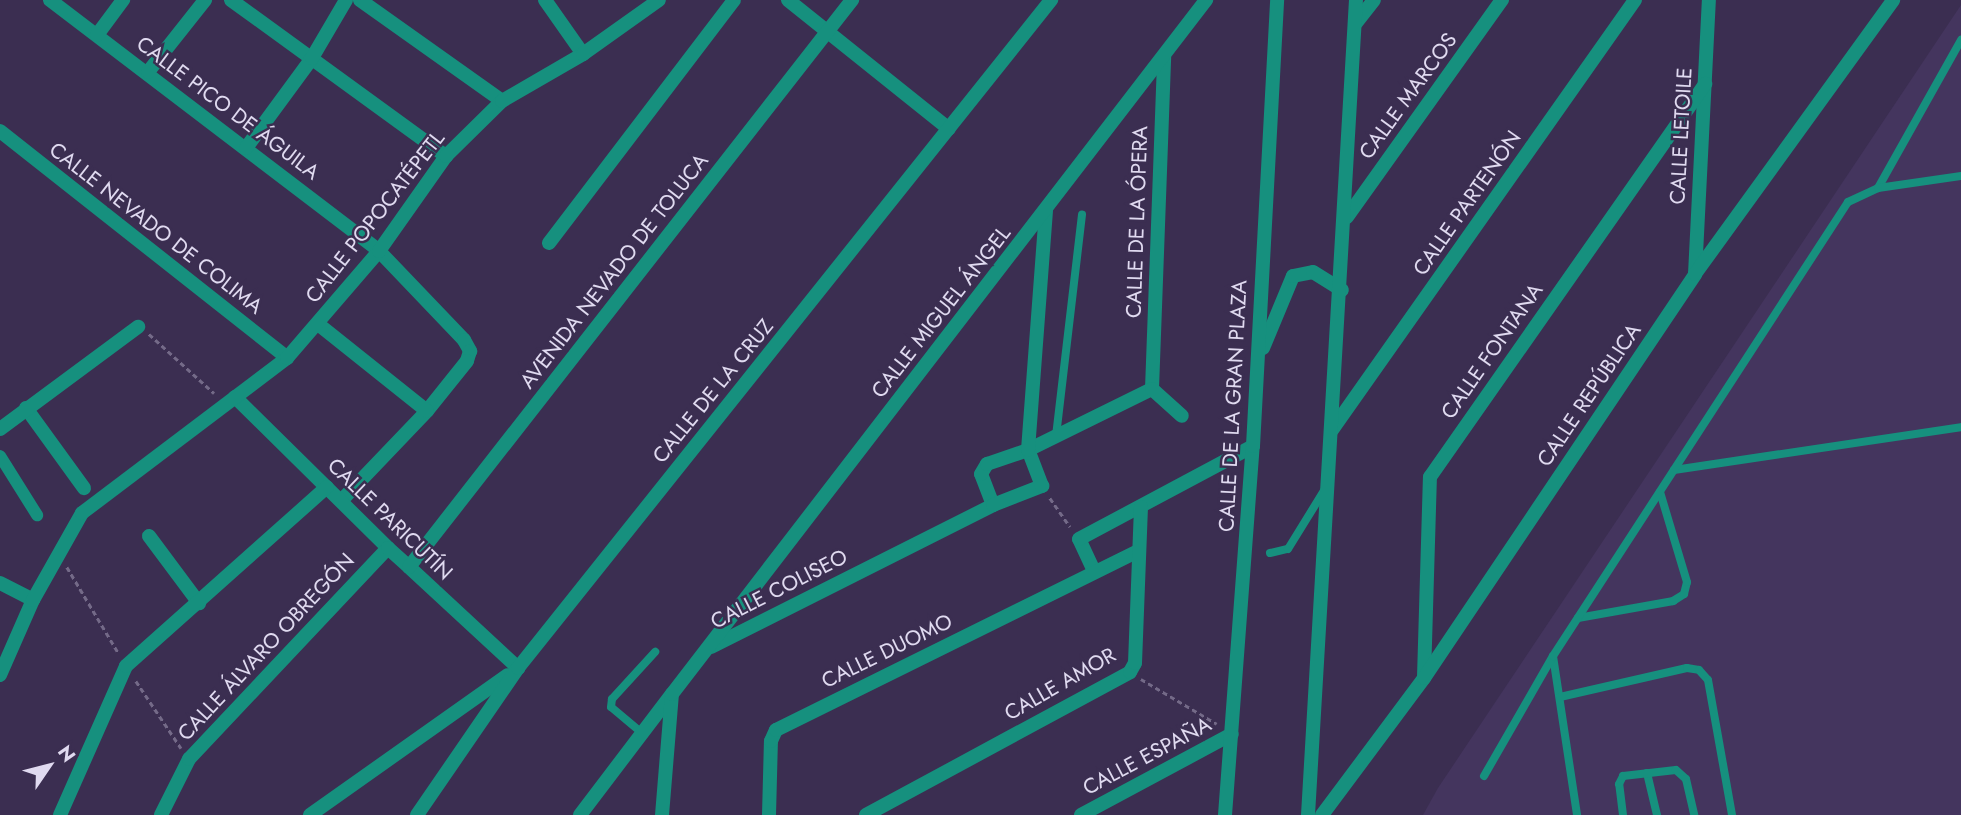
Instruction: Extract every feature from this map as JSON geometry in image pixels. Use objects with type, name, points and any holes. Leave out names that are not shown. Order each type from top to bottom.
[{"type":"street","name":"CALLE PICO DE ÁGUILA","points":[[50,0],[148,72],[379,251],[470,351],[427,411]]},
{"type":"street","points":[[97,35],[123,0]]},
{"type":"street","points":[[148,72],[205,0]]},
{"type":"street","points":[[231,0],[446,156]]},
{"type":"street","points":[[246,148],[312,58],[346,0]]},
{"type":"street","points":[[360,0],[502,101]]},
{"type":"street","points":[[545,0],[583,54]]},
{"type":"street","name":"CALLE POPOCATÉPETL","points":[[0,675],[33,600],[82,513],[287,358],[379,251],[446,156],[502,101],[583,54],[659,0]]},
{"type":"street","points":[[549,243],[734,0]]},
{"type":"street","points":[[788,0],[949,129]]},
{"type":"street","name":"AVENIDA NEVADO DE TOLUCA","points":[[409,567],[852,0]]},
{"type":"street","name":"CALLE DE LA CRUZ","points":[[417,815],[518,668],[1051,0]]},
{"type":"street","name":"CALLE MIGUEL ÁNGEL","points":[[708,648],[1206,0]]},
{"type":"street","name":"CALLE DE LA GRAN PLAZA","points":[[1225,815],[1253,446],[1277,0]]},
{"type":"street","points":[[1308,815],[1347,217],[1356,0]]},
{"type":"street","points":[[1356,23],[1374,0]]},
{"type":"street","name":"CALLE MARCOS","points":[[1347,217],[1502,0]]},
{"type":"street","name":"CALLE PARTENÓN","points":[[1332,430],[1636,0]]},
{"type":"street","name":"CALLE LETOILE","points":[[1695,274],[1709,0]]},
{"type":"street","name":"CALLE REPÚBLICA","points":[[1322,815],[1424,678],[1695,274],[1893,0]]},
{"type":"street","name":"CALLE DE LA ÓPERA","points":[[1152,389],[1164,57]]},
{"type":"street","name":"CALLE FONTANA","points":[[1424,678],[1430,477],[1705,84]]},
{"type":"street","name":"CALLE NEVADO DE COLIMA","points":[[0,131],[287,358]]},
{"type":"street","points":[[1042,486],[1028,450],[1046,209]]},
{"type":"street","points":[[1258,362],[1293,276],[1312,272],[1342,290]]},
{"type":"street","points":[[318,324],[427,411],[341,501]]},
{"type":"street","points":[[0,429],[138,327]]},
{"type":"street","points":[[993,505],[982,468],[1028,450],[1152,389],[1182,416]]},
{"type":"street","name":"CALLE PARICUTÍN","points":[[230,401],[327,487],[388,548],[518,668]]},
{"type":"street","points":[[26,408],[85,488]]},
{"type":"street","points":[[1094,571],[1079,539],[1253,446]]},
{"type":"street","points":[[0,456],[37,515]]},
{"type":"street","name":"CALLE COLISEO","points":[[580,815],[708,648],[993,505],[1042,486]]},
{"type":"street","points":[[60,815],[126,666],[327,487]]},
{"type":"street","name":"CALLE AMOR","points":[[866,815],[1130,672],[1135,663],[1141,507]]},
{"type":"street","points":[[149,536],[199,603]]},
{"type":"street","name":"CALLE ÁLVARO OBREGÓN","points":[[161,815],[189,759],[388,548]]},
{"type":"street","name":"CALLE DUOMO","points":[[769,815],[771,741],[776,730],[1138,551]]},
{"type":"street","points":[[0,583],[33,600]]},
{"type":"street","points":[[310,815],[518,668]]},
{"type":"street","points":[[662,815],[671,694]]},
{"type":"street","name":"CALLE ESPAÑA","points":[[1081,815],[1232,734]]},
{"type":"lane","points":[[1878,188],[1961,40]]},
{"type":"lane","points":[[1484,776],[1553,656],[1848,202],[1878,188],[1961,176]]},
{"type":"lane","points":[[1056,436],[1082,215]]},
{"type":"lane","points":[[1674,470],[1961,427]]},
{"type":"lane","points":[[1270,553],[1289,549],[1329,483]]},
{"type":"lane","points":[[1578,618],[1673,601],[1684,594],[1687,582],[1660,492]]},
{"type":"lane","points":[[642,733],[611,707],[612,699],[655,652]]},
{"type":"lane","points":[[1553,656],[1577,815]]},
{"type":"lane","points":[[1560,697],[1687,668],[1699,670],[1708,680],[1732,815]]},
{"type":"lane","points":[[1647,773],[1657,815]]},
{"type":"lane","points":[[1623,815],[1619,779],[1647,773],[1683,773],[1694,815]]},
{"type":"path","points":[[138,327],[230,401]]},
{"type":"path","points":[[1042,486],[1079,539]]},
{"type":"path","points":[[1130,672],[1232,734]]},
{"type":"shaded area","points":[[1961,5],[1961,815],[1423,815],[1438,788]]}]
